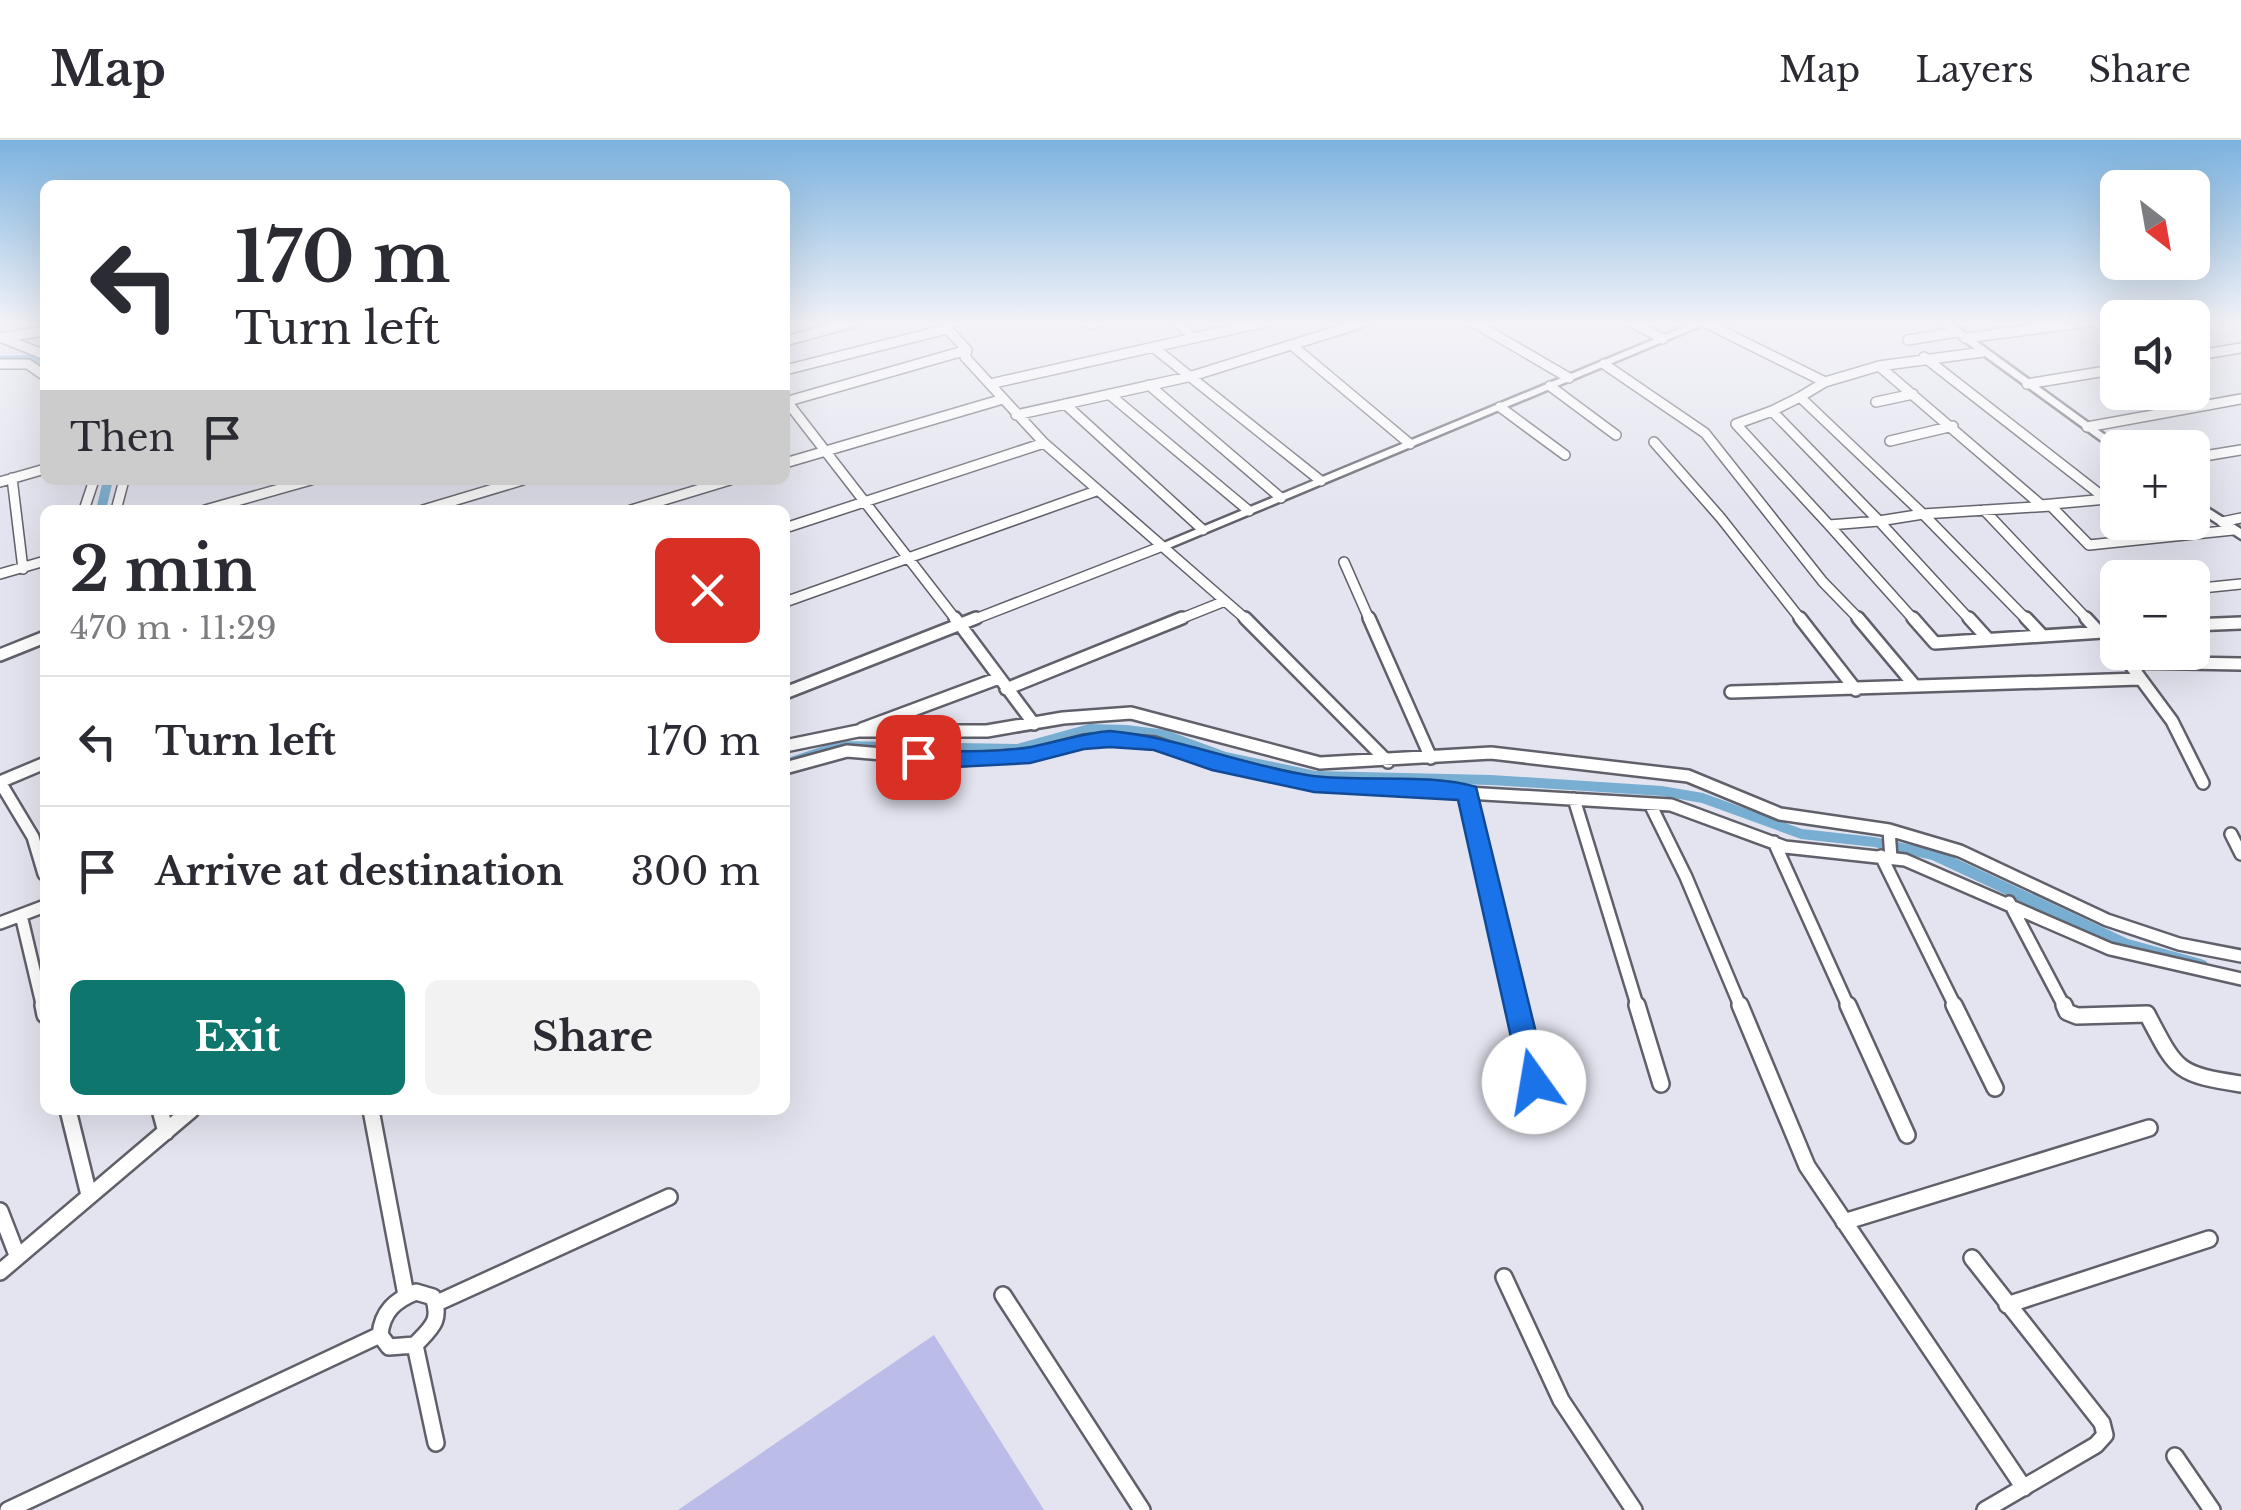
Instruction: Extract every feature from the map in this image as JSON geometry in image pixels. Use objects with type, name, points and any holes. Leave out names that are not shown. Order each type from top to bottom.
[{"type":"street","points":[[790,400],[839,386]]},
{"type":"street","points":[[992,386],[1044,444],[1225,601],[1388,762]]},
{"type":"street","points":[[1016,416],[1145,386]]},
{"type":"street","points":[[1150,386],[1280,498]]},
{"type":"street","points":[[1204,386],[1321,481]]},
{"type":"street","points":[[1341,386],[1410,444]]},
{"type":"street","points":[[790,691],[1160,548],[1550,386],[1616,435]]},
{"type":"street","points":[[1636,386],[1705,433],[1823,582],[1884,644],[1915,686]]},
{"type":"street","points":[[1818,386],[1772,411],[1736,424],[1935,644],[2100,631]]},
{"type":"street","points":[[1903,386],[2041,505],[2051,506],[2089,545],[2234,526]]},
{"type":"street","points":[[1961,386],[2100,494]]},
{"type":"street","points":[[2029,386],[2100,435]]},
{"type":"street","points":[[1109,394],[1249,511]]},
{"type":"street","points":[[1876,402],[1913,394]]},
{"type":"street","points":[[1800,396],[2040,634]]},
{"type":"street","points":[[790,461],[1003,399]]},
{"type":"street","points":[[2087,426],[2241,400]]},
{"type":"street","points":[[1065,404],[1203,530]]},
{"type":"street","points":[[790,406],[828,450],[1034,724]]},
{"type":"street","points":[[1500,407],[1565,455]]},
{"type":"street","points":[[1772,411],[1988,639]]},
{"type":"street","points":[[1890,441],[1952,426]]},
{"type":"street","points":[[1654,442],[1720,517],[1856,690]]},
{"type":"street","points":[[790,526],[1044,444]]},
{"type":"street","points":[[2210,455],[2241,450]]},
{"type":"street","points":[[0,482],[40,470]]},
{"type":"street","points":[[12,478],[22,569]]},
{"type":"street","points":[[223,505],[293,485]]},
{"type":"street","points":[[440,505],[506,485]]},
{"type":"street","points":[[648,505],[714,485]]},
{"type":"street","points":[[790,600],[1096,492]]},
{"type":"street","points":[[1829,525],[2100,500]]},
{"type":"street","points":[[1984,510],[2100,624]]},
{"type":"street","points":[[2210,512],[2234,526]]},
{"type":"street","points":[[1344,562],[1431,758]]},
{"type":"street","points":[[0,574],[40,563]]},
{"type":"street","points":[[2210,587],[2241,584]]},
{"type":"street","points":[[790,745],[858,731],[1002,684],[1225,601]]},
{"type":"street","points":[[2210,625],[2241,624]]},
{"type":"street","points":[[0,655],[40,639]]},
{"type":"street","points":[[2210,661],[2241,664]]},
{"type":"street","points":[[2133,670],[2172,721],[2203,783]]},
{"type":"street","points":[[1731,692],[2139,679]]},
{"type":"street","points":[[858,731],[986,732],[1062,718],[1131,713],[1320,763],[1491,753],[1688,776],[1780,814],[1888,830],[1960,850],[2107,920],[2178,944],[2241,956]]},
{"type":"street","points":[[790,767],[847,751],[954,760],[1030,755],[1084,741],[1110,739],[1156,743],[1212,762],[1316,784],[1650,804],[1687,810],[1785,847],[1886,857],[2010,902],[2110,949],[2241,979]]},
{"type":"street","points":[[1316,784],[1320,763]]},
{"type":"street","points":[[40,764],[0,782],[29,824],[40,861]]},
{"type":"street","points":[[1468,792],[1534,1082]]},
{"type":"street","points":[[1574,799],[1661,1084]]},
{"type":"street","points":[[1650,804],[1686,877],[1807,1166],[2024,1488]]},
{"type":"street","points":[[1888,830],[1886,857],[1995,1088]]},
{"type":"street","points":[[2231,834],[2241,854]]},
{"type":"street","points":[[1774,842],[1907,1135]]},
{"type":"street","points":[[2010,902],[2067,1012],[2078,1016],[2147,1014],[2178,1070],[2189,1078],[2241,1084]]},
{"type":"street","points":[[0,922],[40,908]]},
{"type":"street","points":[[21,915],[40,994]]},
{"type":"street","points":[[69,1115],[89,1195]]},
{"type":"street","points":[[161,1115],[166,1132]]},
{"type":"street","points":[[0,1272],[185,1115]]},
{"type":"street","points":[[372,1115],[406,1295]]},
{"type":"street","points":[[1844,1222],[2150,1128]]},
{"type":"street","points":[[438,1303],[669,1197]]},
{"type":"street","points":[[0,1211],[17,1255]]},
{"type":"street","points":[[2007,1305],[2209,1239]]},
{"type":"street","points":[[1972,1258],[2105,1429],[2096,1445],[1985,1510]]},
{"type":"street","points":[[1504,1277],[1560,1400],[1634,1510]]},
{"type":"street","points":[[8,1510],[380,1335],[388,1309],[406,1295],[425,1293],[438,1303]]},
{"type":"street","points":[[1004,1295],[1142,1510]]},
{"type":"street","points":[[380,1335],[389,1347],[396,1349],[415,1345],[437,1322],[438,1303]]},
{"type":"street","points":[[415,1345],[436,1443]]},
{"type":"street","points":[[2174,1456],[2212,1510]]},
{"type":"shaded area","points":[[934,1335],[1044,1510],[678,1510]]},
{"type":"waterway","points":[[102,505],[107,485]]},
{"type":"waterway","points":[[790,762],[838,746],[1017,749],[1089,729],[1127,730],[1166,735],[1224,756],[1316,776],[1491,780],[1662,791],[1703,798],[1801,834],[1874,842],[1935,855],[2125,944],[2201,965]]},
{"type":"route","points":[[918,757],[954,760],[1030,755],[1084,741],[1110,739],[1156,743],[1212,762],[1314,784],[1468,792],[1534,1082]]}]
